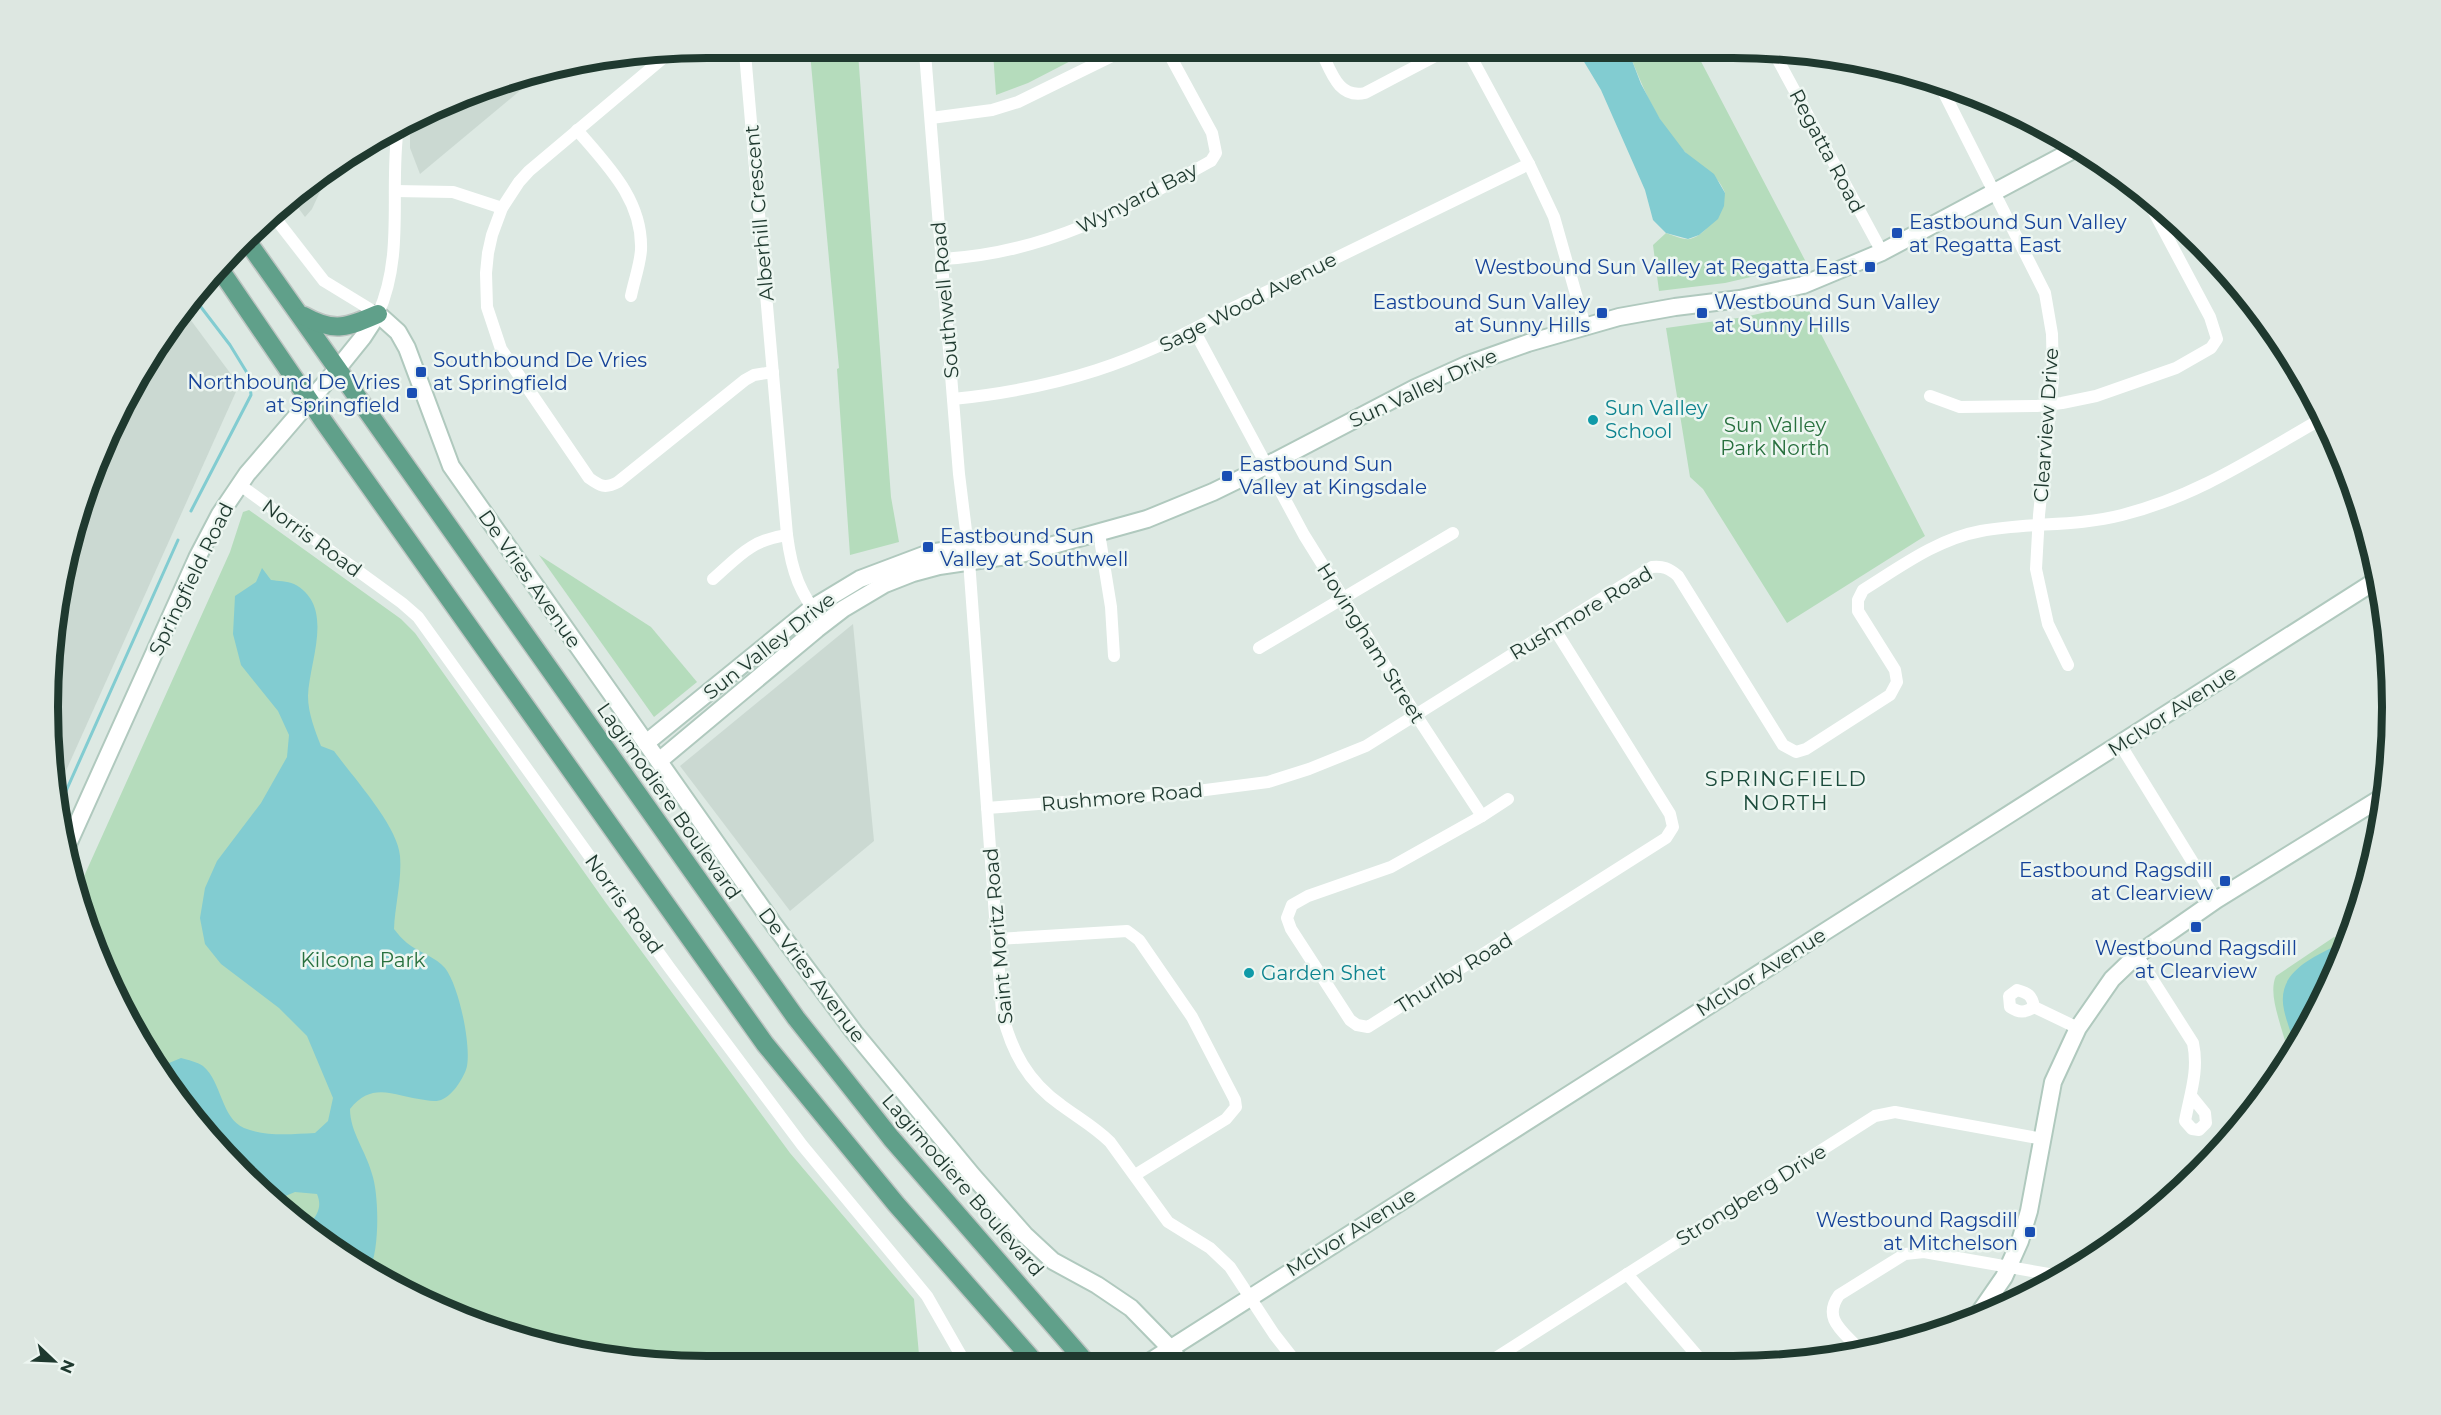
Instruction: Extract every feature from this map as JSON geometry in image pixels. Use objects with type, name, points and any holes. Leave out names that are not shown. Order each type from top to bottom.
[{"type":"main road","name":"Lagimodiere Boulevard","points":[[251,247],[796,1018],[891,1138],[1081,1357]]},
{"type":"main road","points":[[225,275],[310,402],[765,1044],[896,1204],[1030,1357]]},
{"type":"main road","points":[[300,315],[321,325],[335,328],[354,325],[378,314]]},
{"type":"street","name":"Alberhill Crescent","points":[[745,58],[791,567],[823,624]]},
{"type":"street","name":"Southwell Road","points":[[926,58],[968,554]]},
{"type":"street","points":[[931,118],[992,110],[1017,102],[1108,58]]},
{"type":"street","name":"Wynyard Bay","points":[[943,259],[999,252],[1070,232],[1112,214],[1212,161],[1216,153],[1212,133],[1171,58]]},
{"type":"street","points":[[1325,58],[1344,91],[1355,96],[1432,58]]},
{"type":"street","points":[[1472,58],[1529,164],[1554,217],[1585,326]]},
{"type":"street","points":[[660,60],[529,171],[502,208],[492,235],[486,273],[488,307],[495,336],[507,361],[590,478],[600,486],[609,487],[618,482],[745,380],[754,375],[773,372]]},
{"type":"street","name":"Regatta Road","points":[[1778,60],[1882,252]]},
{"type":"street","name":"Clearview Drive","points":[[1945,94],[2045,293],[2052,334],[2053,379],[2036,550],[2039,588],[2048,624],[2068,665]]},
{"type":"street","points":[[577,130],[622,184],[630,199],[641,250],[631,296]]},
{"type":"street","name":"Springfield Road","points":[[72,836],[197,558],[220,514],[266,451],[338,368],[378,314],[389,285],[393,264],[398,137]]},
{"type":"street","name":"Sun Valley Drive","points":[[646,743],[812,608],[860,579],[893,565],[929,554],[1021,554],[1147,519],[1213,492],[1414,387],[1451,371],[1528,343],[1585,326],[1675,307],[1740,299],[1803,285],[1882,252],[2069,152]]},
{"type":"street","name":"Sage Wood Avenue","points":[[953,399],[1010,393],[1071,379],[1129,360],[1529,164]]},
{"type":"street","points":[[395,192],[453,192],[502,208]]},
{"type":"street","points":[[1930,396],[1960,406],[2051,404],[2096,396],[2176,368],[2211,348],[2217,339],[2210,317],[2156,216]]},
{"type":"street","points":[[278,222],[324,281],[378,314]]},
{"type":"street","name":"De Vries Avenue","points":[[378,314],[398,332],[407,348],[452,466],[774,925],[854,1032],[1025,1235],[1053,1261],[1096,1284],[1131,1308],[1176,1357]]},
{"type":"street","name":"Hovingham Street","points":[[1194,330],[1304,535],[1482,816]]},
{"type":"street","points":[[2039,525],[2066,524],[2120,516],[2165,503],[2206,486],[2317,422]]},
{"type":"street","name":"Norris Road","points":[[240,485],[418,617],[669,967],[788,1126],[927,1296],[963,1357]]},
{"type":"street","name":"Rushmore Road","points":[[987,808],[1182,793],[1268,782],[1366,746],[1652,567],[1662,566],[1671,569],[1678,576],[1783,745],[1796,752],[1806,749],[1890,695],[1897,682],[1895,670],[1858,610],[1857,600],[1863,590],[1920,555],[1957,537],[2021,525],[2039,525]]},
{"type":"street","points":[[1099,533],[1111,607],[1114,656]]},
{"type":"street","points":[[1259,648],[1453,533]]},
{"type":"street","points":[[713,579],[756,543],[766,538],[787,535]]},
{"type":"street","name":"Sun Valley Drive","points":[[659,761],[843,609],[885,584],[968,554]]},
{"type":"street","name":"Saint Moritz Road","points":[[968,554],[1002,1012],[1015,1053],[1043,1092],[1101,1133],[1135,1175],[1168,1222],[1215,1253],[1230,1267],[1249,1296]]},
{"type":"street","name":"McIvor Avenue","points":[[1156,1357],[2371,584]]},
{"type":"street","name":"Thurlby Road","points":[[1508,799],[1391,867],[1308,896],[1292,905],[1287,918],[1291,929],[1350,1020],[1357,1025],[1368,1027],[1378,1021],[1666,838],[1673,827],[1670,814],[1554,628]]},
{"type":"street","points":[[2120,744],[2216,900]]},
{"type":"street","points":[[1986,1305],[2010,1267],[2029,1211],[2053,1082],[2067,1047],[2112,979],[2136,955],[2216,900],[2375,802]]},
{"type":"street","points":[[998,939],[1127,931],[1139,940],[1192,1017],[1235,1100],[1236,1107],[1226,1119],[1135,1175]]},
{"type":"street","points":[[2136,955],[2193,1043],[2196,1059],[2192,1097]]},
{"type":"street","points":[[2034,1007],[2078,1028]]},
{"type":"street","name":"Strongberg Drive","points":[[1498,1357],[1875,1116],[1895,1112],[2043,1139]]},
{"type":"street","points":[[1855,1345],[1832,1318],[1831,1306],[1839,1295],[1905,1254],[1924,1252],[2050,1274]]},
{"type":"street","points":[[1626,1274],[1698,1357]]},
{"type":"street","points":[[1249,1296],[1292,1357]]},
{"type":"shaded area","points":[[527,85],[420,174],[410,148],[410,130],[459,108]]},
{"type":"shaded area","points":[[323,185],[312,209],[305,217],[297,206]]},
{"type":"shaded area","points":[[189,318],[239,385],[63,778],[58,708],[64,623],[71,581],[93,499],[125,420],[145,383]]},
{"type":"shaded area","points":[[853,624],[874,841],[790,911],[680,766]]},
{"type":"green space","points":[[810,58],[858,58],[891,497],[899,542],[850,555],[837,369],[839,368]]},
{"type":"green space","points":[[993,58],[1076,58],[1028,83],[996,95]]},
{"type":"green space","points":[[1631,58],[1699,58],[1807,264],[1725,283],[1659,291],[1653,245],[1666,233],[1690,239],[1703,232],[1712,221],[1725,193],[1712,174],[1689,156],[1674,140],[1645,90]]},
{"type":"green space","name":"Sun Valley Park North","points":[[1805,303],[1925,536],[1787,623],[1703,489],[1690,477],[1666,328],[1745,317]]},
{"type":"green space","name":"Kilcona Park","points":[[249,510],[401,619],[415,633],[606,903],[790,1153],[914,1299],[919,1357],[665,1355],[581,1344],[499,1322],[420,1290],[383,1270],[312,1222],[249,1166],[193,1103],[145,1032],[125,995],[93,916],[82,880],[230,552],[243,512]]},
{"type":"green space","points":[[539,555],[651,627],[697,682],[654,717]]},
{"type":"green space","points":[[2334,937],[2339,939],[2316,995],[2286,1047],[2275,1005],[2276,976]]},
{"type":"water","points":[[1582,58],[1631,58],[1641,84],[1660,119],[1685,152],[1714,174],[1725,193],[1724,206],[1718,219],[1699,235],[1688,239],[1666,233],[1653,220],[1645,190],[1601,90]]},
{"type":"water","points":[[262,568],[271,580],[294,584],[307,594],[314,606],[317,635],[308,702],[316,734],[321,746],[334,751],[391,830],[400,856],[394,929],[407,943],[445,968],[455,988],[465,1030],[467,1066],[458,1085],[447,1097],[439,1101],[432,1101],[385,1092],[376,1093],[367,1095],[350,1109],[355,1134],[369,1166],[376,1195],[377,1237],[372,1263],[312,1222],[319,1206],[317,1194],[295,1192],[283,1197],[249,1166],[193,1103],[166,1064],[181,1058],[203,1066],[214,1081],[226,1108],[236,1123],[252,1131],[279,1134],[315,1133],[328,1121],[333,1098],[307,1036],[279,1008],[221,964],[205,944],[200,918],[205,888],[217,861],[261,803],[287,757],[289,735],[278,711],[241,665],[233,634],[235,596],[256,582]]},
{"type":"water","points":[[2337,945],[2316,995],[2292,1038],[2284,1010],[2285,986],[2297,969]]},
{"type":"waterway","points":[[191,511],[251,395],[249,376],[230,345],[199,305]]},
{"type":"waterway","points":[[64,795],[178,540]]},
{"type":"place","name":"Eastbound Sun Valley at Regatta East","points":[[1897,233]]},
{"type":"place","name":"Westbound Sun Valley at Regatta East","points":[[1870,267]]},
{"type":"place","name":"Eastbound Sun Valley at Sunny Hills","points":[[1602,313]]},
{"type":"place","name":"Westbound Sun Valley at Sunny Hills","points":[[1702,313]]},
{"type":"place","name":"Southbound De Vries at Springfield","points":[[421,372]]},
{"type":"place","name":"Northbound De Vries at Springfield","points":[[412,393]]},
{"type":"place","name":"Sun Valley School","points":[[1593,420]]},
{"type":"place","name":"Eastbound Sun Valley at Kingsdale","points":[[1227,476]]},
{"type":"place","name":"Eastbound Sun Valley at Southwell","points":[[928,547]]},
{"type":"place","name":"Eastbound Ragsdill at Clearview","points":[[2225,881]]},
{"type":"place","name":"Westbound Ragsdill at Clearview","points":[[2196,927]]},
{"type":"place","name":"Garden Shet","points":[[1249,973]]},
{"type":"place","name":"Westbound Ragsdill at Mitchelson","points":[[2030,1232]]},
{"type":"district","name":"SPRINGFIELD NORTH","points":[[1786,790]]}]
